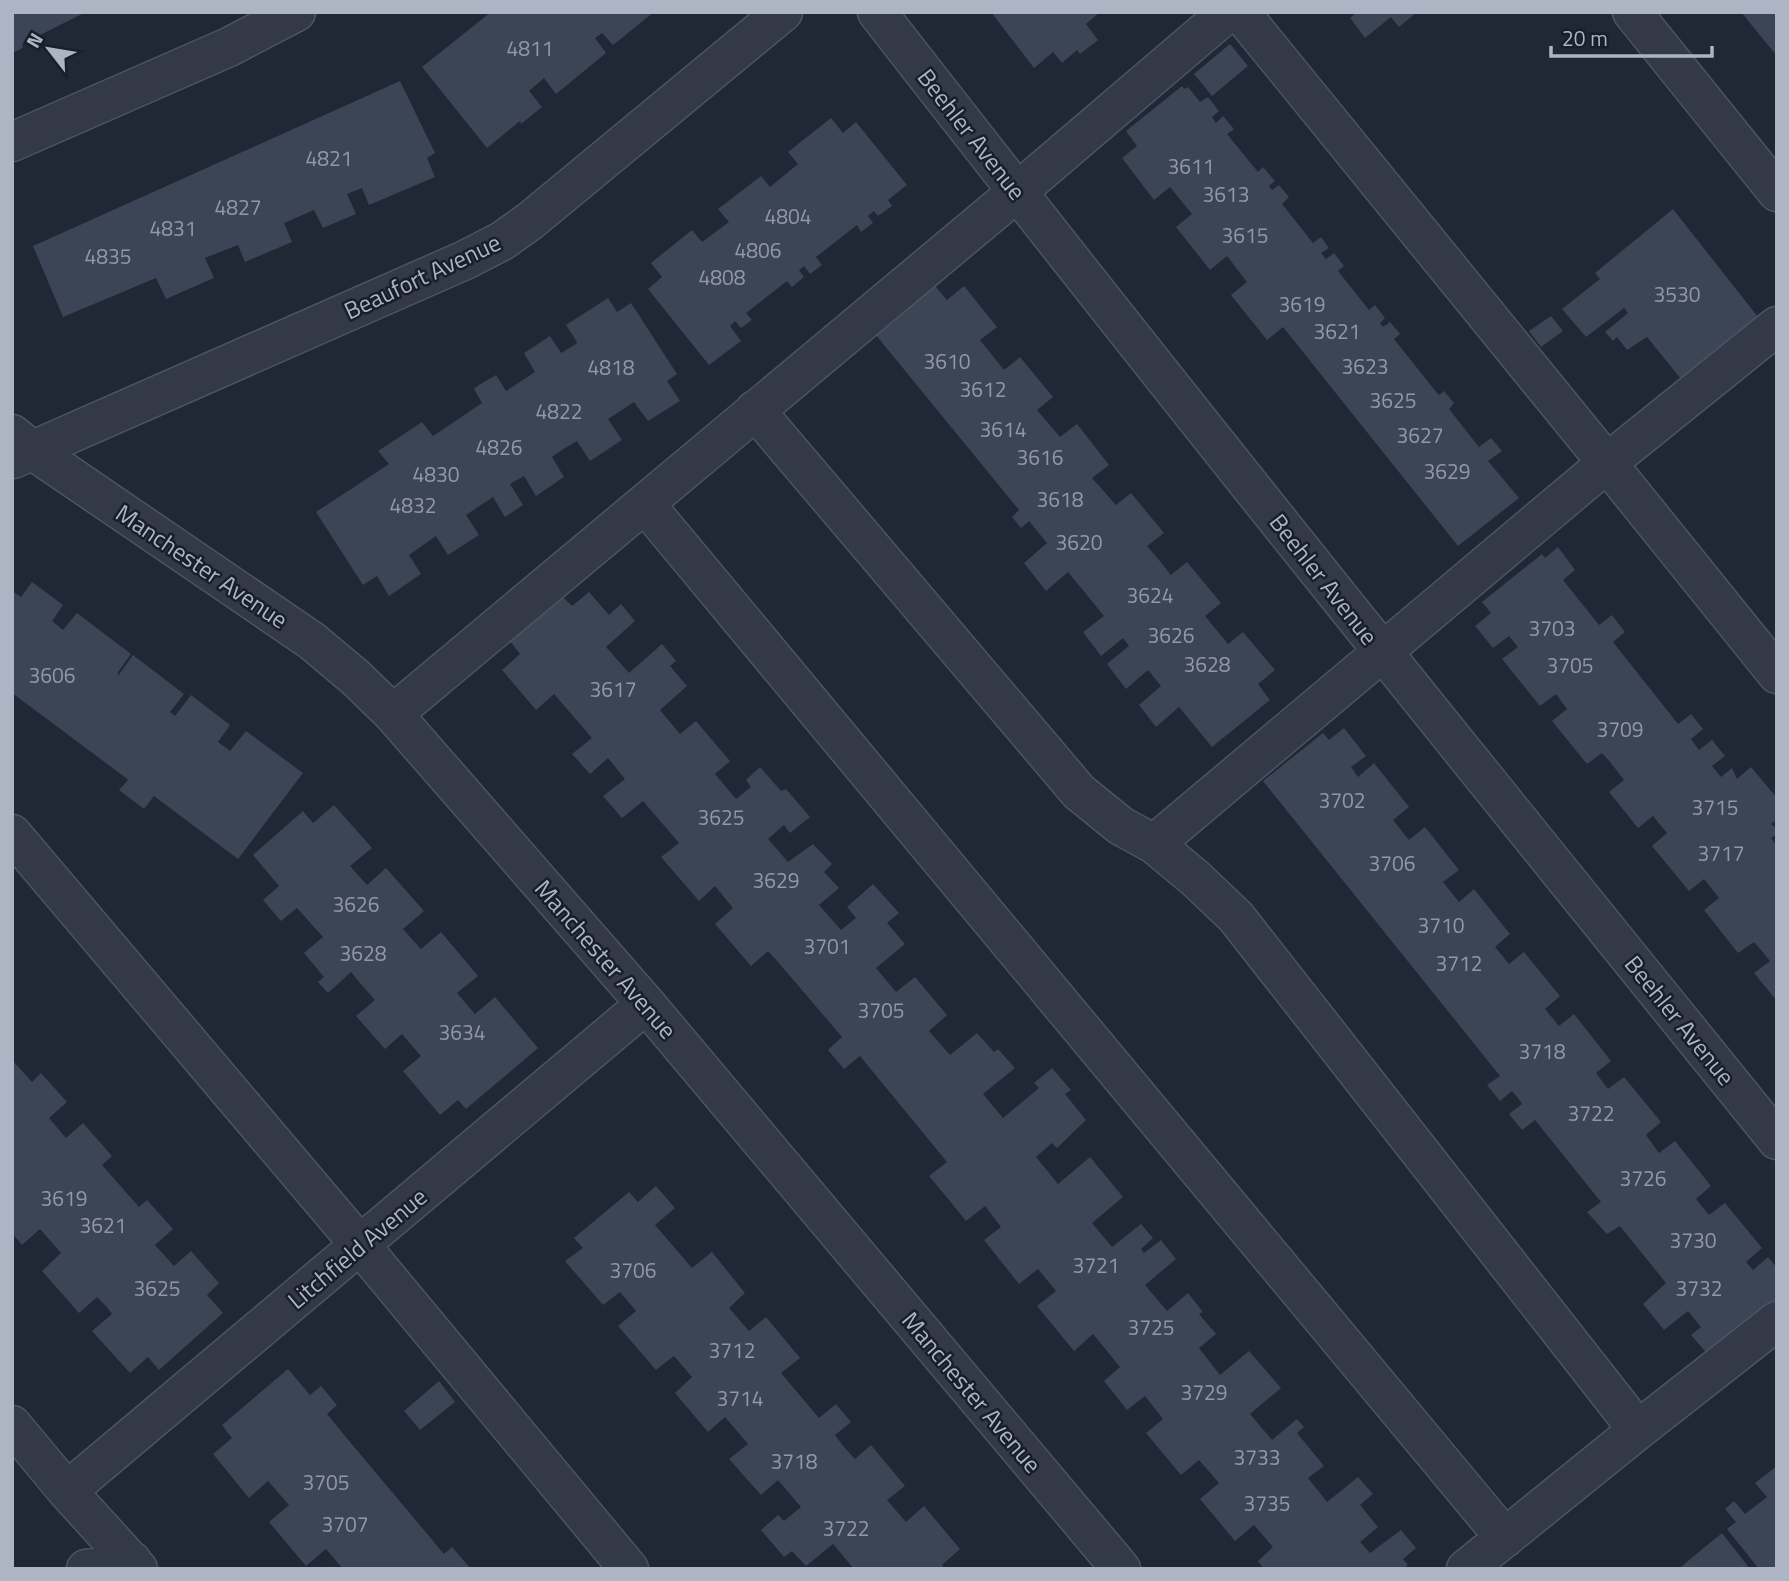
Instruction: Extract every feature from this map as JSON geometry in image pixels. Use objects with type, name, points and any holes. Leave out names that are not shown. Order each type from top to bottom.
[{"type":"street","points":[[12,142],[229,47],[296,12]]},
{"type":"street","name":"Beaufort Avenue","points":[[19,448],[465,260],[502,241],[530,221],[783,12]]},
{"type":"street","name":"Beehler Avenue","points":[[877,12],[1381,651],[1777,1140]]},
{"type":"street","points":[[393,714],[1228,12]]},
{"type":"street","points":[[1240,12],[1777,674]]},
{"type":"street","points":[[1632,12],[1777,192]]},
{"type":"street","points":[[1154,844],[1607,463],[1777,327]]},
{"type":"street","points":[[755,410],[1079,792],[1121,826],[1154,844],[1236,917],[1638,1430]]},
{"type":"street","name":"Manchester Avenue","points":[[19,448],[312,641],[393,714],[646,1004],[1121,1569]]},
{"type":"street","points":[[645,504],[1505,1538]]},
{"type":"street","points":[[12,834],[360,1245],[629,1569]]},
{"type":"street","name":"Litchfield Avenue","points":[[67,1491],[646,1004]]},
{"type":"street","points":[[1466,1569],[1777,1321]]},
{"type":"street","points":[[12,1425],[67,1491],[135,1565]]},
{"type":"street","points":[[86,1569],[135,1565]]},
{"type":"building","points":[[12,12],[86,12],[22,44],[23,48],[12,53]]},
{"type":"building","points":[[491,12],[654,12],[613,45],[602,33],[595,38],[606,53],[556,94],[544,78],[529,91],[542,107],[487,148],[422,67]]},
{"type":"building","points":[[991,12],[1100,12],[1086,24],[1098,40],[1080,54],[1077,50],[1062,63],[1053,52],[1034,68]]},
{"type":"building","points":[[1357,12],[1417,12],[1399,27],[1391,17],[1365,38],[1350,18]]},
{"type":"building","points":[[1741,12],[1777,12],[1777,56],[1754,28]]},
{"type":"building","points":[[1230,44],[1248,66],[1212,96],[1194,74]]},
{"type":"building","points":[[400,81],[435,153],[427,158],[435,177],[369,205],[362,188],[347,194],[356,214],[323,228],[314,210],[284,223],[292,242],[245,262],[238,245],[205,258],[214,278],[166,299],[156,278],[63,317],[33,246]]},
{"type":"building","points":[[1182,86],[1185,89],[1188,87],[1200,102],[1208,97],[1219,111],[1212,117],[1216,123],[1223,116],[1234,129],[1227,134],[1258,172],[1263,167],[1275,181],[1269,186],[1272,190],[1279,185],[1289,197],[1282,204],[1313,243],[1321,237],[1329,248],[1321,253],[1326,259],[1334,253],[1344,266],[1338,271],[1369,310],[1375,305],[1385,318],[1380,323],[1383,327],[1390,322],[1400,334],[1394,339],[1437,393],[1439,395],[1444,391],[1454,403],[1449,409],[1479,447],[1491,438],[1502,451],[1488,461],[1519,498],[1458,546],[1283,327],[1267,340],[1231,295],[1247,282],[1227,256],[1210,270],[1176,227],[1192,214],[1170,187],[1154,200],[1122,158],[1137,146],[1126,131]]},
{"type":"building","points":[[831,118],[843,133],[856,122],[907,185],[888,200],[892,206],[878,216],[874,211],[868,216],[873,223],[861,232],[857,225],[816,257],[822,265],[810,274],[804,266],[799,270],[804,277],[792,287],[787,281],[746,313],[752,320],[741,328],[735,321],[730,326],[741,341],[709,365],[648,289],[662,277],[651,263],[692,230],[702,242],[729,222],[718,209],[761,176],[770,187],[798,164],[788,152]]},
{"type":"building","points":[[1673,209],[1758,317],[1681,379],[1647,337],[1627,350],[1617,337],[1613,341],[1605,332],[1628,313],[1624,308],[1586,337],[1562,309],[1600,279],[1595,273]]},
{"type":"building","points":[[935,286],[947,300],[964,286],[997,327],[980,340],[1004,370],[1020,357],[1053,397],[1037,410],[1060,437],[1077,424],[1109,465],[1092,478],[1116,505],[1131,493],[1164,533],[1147,546],[1171,575],[1187,562],[1221,603],[1205,616],[1228,644],[1243,632],[1275,670],[1258,684],[1270,700],[1212,747],[1179,707],[1156,727],[1139,705],[1161,686],[1148,670],[1126,689],[1107,664],[1129,646],[1123,638],[1101,656],[1083,632],[1104,616],[1068,572],[1046,591],[1024,563],[1047,543],[1029,521],[1021,528],[1012,517],[1019,510],[875,334]]},
{"type":"building","points":[[608,298],[617,312],[631,303],[677,374],[667,381],[680,401],[648,421],[634,402],[608,419],[622,440],[590,461],[577,441],[565,448],[552,457],[564,477],[536,496],[524,476],[510,484],[523,505],[505,517],[493,497],[466,515],[479,535],[448,555],[436,536],[409,555],[421,574],[389,596],[377,576],[363,585],[316,512],[389,464],[378,451],[422,422],[433,436],[482,403],[474,389],[479,385],[496,375],[506,391],[535,372],[524,353],[550,336],[561,353],[576,344],[566,325]]},
{"type":"building","points":[[1551,316],[1563,331],[1541,347],[1529,331]]},
{"type":"building","points":[[1558,547],[1575,570],[1563,580],[1599,625],[1612,615],[1625,632],[1613,642],[1678,724],[1691,714],[1703,729],[1691,739],[1699,750],[1712,740],[1725,756],[1712,766],[1721,777],[1732,768],[1737,779],[1751,767],[1777,798],[1776,820],[1771,824],[1777,829],[1777,834],[1771,838],[1777,846],[1777,1001],[1754,973],[1770,961],[1754,942],[1738,953],[1704,910],[1719,898],[1704,879],[1689,891],[1652,846],[1667,833],[1653,816],[1638,828],[1609,792],[1624,780],[1610,762],[1602,753],[1587,764],[1552,721],[1567,709],[1556,694],[1540,706],[1502,659],[1518,647],[1509,636],[1493,648],[1475,626],[1491,613],[1482,602],[1542,554],[1545,558]]},
{"type":"building","points":[[32,582],[63,605],[52,621],[63,630],[77,613],[131,654],[118,676],[133,655],[184,694],[170,712],[175,716],[191,695],[230,725],[218,742],[230,751],[246,731],[303,773],[238,859],[154,796],[144,809],[119,790],[128,780],[126,778],[12,693],[12,591],[21,597]]},
{"type":"building","points":[[589,592],[609,615],[621,604],[635,621],[606,647],[629,673],[662,644],[676,661],[670,666],[687,686],[660,710],[680,734],[696,721],[730,761],[715,774],[736,799],[751,787],[746,780],[760,767],[781,791],[786,789],[810,817],[790,833],[784,825],[768,839],[788,862],[813,844],[832,864],[824,872],[839,888],[819,905],[841,930],[856,918],[847,907],[873,884],[899,913],[887,923],[905,944],[876,968],[896,992],[915,977],[947,1015],[929,1031],[950,1055],[977,1033],[994,1052],[998,1049],[1015,1068],[983,1094],[1003,1118],[1039,1088],[1034,1083],[1052,1068],[1071,1090],[1065,1094],[1086,1120],[1057,1148],[1052,1143],[1036,1157],[1058,1184],[1090,1157],[1123,1197],[1092,1223],[1112,1247],[1141,1224],[1153,1238],[1141,1249],[1144,1253],[1161,1240],[1176,1259],[1145,1285],[1167,1311],[1188,1293],[1203,1312],[1199,1314],[1216,1334],[1199,1348],[1220,1375],[1249,1351],[1281,1388],[1250,1414],[1272,1440],[1297,1419],[1304,1427],[1297,1433],[1324,1466],[1308,1478],[1327,1502],[1358,1477],[1373,1494],[1360,1505],[1378,1527],[1360,1542],[1370,1553],[1401,1530],[1416,1548],[1403,1559],[1408,1565],[1403,1569],[1264,1569],[1258,1561],[1273,1547],[1254,1525],[1235,1541],[1200,1499],[1219,1483],[1199,1460],[1181,1475],[1146,1433],[1163,1419],[1145,1396],[1127,1410],[1104,1381],[1120,1367],[1093,1334],[1074,1351],[1037,1306],[1056,1291],[1038,1269],[1019,1284],[984,1240],[1001,1227],[985,1206],[966,1221],[929,1176],[947,1162],[860,1056],[844,1069],[828,1050],[842,1037],[778,962],[768,951],[751,966],[715,924],[733,908],[715,886],[699,901],[661,857],[679,843],[643,801],[622,818],[603,796],[625,779],[608,758],[590,774],[572,754],[592,738],[554,694],[536,710],[502,670],[520,654],[510,641],[562,596],[572,606]]},
{"type":"building","points":[[1344,728],[1366,756],[1351,767],[1358,777],[1374,763],[1409,807],[1393,820],[1409,840],[1425,827],[1459,870],[1443,882],[1459,902],[1474,889],[1510,934],[1495,947],[1509,964],[1524,952],[1560,996],[1545,1009],[1559,1026],[1574,1014],[1611,1061],[1596,1073],[1608,1089],[1624,1077],[1661,1122],[1646,1135],[1659,1153],[1675,1141],[1711,1186],[1696,1199],[1709,1215],[1725,1203],[1762,1248],[1746,1262],[1753,1270],[1768,1257],[1777,1268],[1777,1294],[1774,1296],[1777,1300],[1777,1312],[1710,1357],[1691,1335],[1701,1327],[1688,1311],[1664,1330],[1643,1304],[1666,1283],[1620,1226],[1607,1234],[1587,1212],[1601,1202],[1535,1120],[1522,1130],[1509,1114],[1522,1104],[1518,1098],[1512,1091],[1500,1101],[1487,1085],[1500,1076],[1263,781],[1323,733],[1329,740]]},
{"type":"building","points":[[334,805],[372,848],[350,866],[367,885],[386,868],[424,911],[403,929],[421,949],[441,932],[478,976],[457,993],[475,1014],[495,997],[538,1048],[466,1109],[458,1100],[440,1115],[403,1071],[421,1056],[402,1034],[385,1049],[356,1016],[375,1000],[351,972],[328,993],[318,982],[324,977],[304,953],[323,937],[297,908],[281,921],[263,900],[279,886],[253,855],[303,811],[313,823]]},
{"type":"building","points":[[12,1060],[32,1082],[41,1073],[67,1102],[49,1118],[66,1138],[83,1123],[112,1156],[102,1165],[139,1207],[147,1200],[173,1229],[155,1245],[174,1266],[191,1251],[219,1283],[207,1295],[223,1313],[159,1370],[148,1357],[130,1373],[92,1331],[112,1314],[97,1297],[79,1313],[42,1271],[61,1253],[40,1229],[22,1245],[12,1233]]},
{"type":"building","points":[[656,1186],[675,1208],[655,1225],[692,1268],[712,1252],[745,1293],[729,1308],[749,1331],[766,1317],[800,1358],[781,1373],[819,1418],[836,1404],[851,1422],[835,1435],[844,1447],[855,1459],[871,1445],[905,1486],[887,1500],[906,1522],[924,1506],[960,1549],[942,1565],[945,1569],[854,1569],[833,1544],[806,1566],[792,1551],[784,1557],[761,1530],[778,1515],[784,1521],[801,1507],[778,1480],[761,1495],[729,1459],[748,1444],[725,1417],[708,1432],[675,1393],[692,1377],[674,1356],[656,1370],[618,1326],[636,1311],[620,1292],[603,1305],[565,1261],[583,1248],[574,1238],[629,1192],[638,1202]]},
{"type":"building","points":[[288,1369],[310,1395],[321,1386],[337,1405],[327,1414],[345,1436],[444,1554],[452,1547],[471,1569],[343,1569],[326,1549],[306,1566],[269,1522],[289,1505],[268,1481],[249,1498],[213,1454],[232,1438],[222,1425]]},
{"type":"building","points":[[439,1381],[455,1402],[420,1430],[404,1411]]},
{"type":"building","points":[[1777,1466],[1777,1569],[1759,1569],[1727,1529],[1736,1522],[1725,1509],[1734,1501],[1745,1514],[1767,1497],[1755,1483]]},
{"type":"building","points":[[1722,1533],[1750,1569],[1679,1569],[1689,1560]]}]
